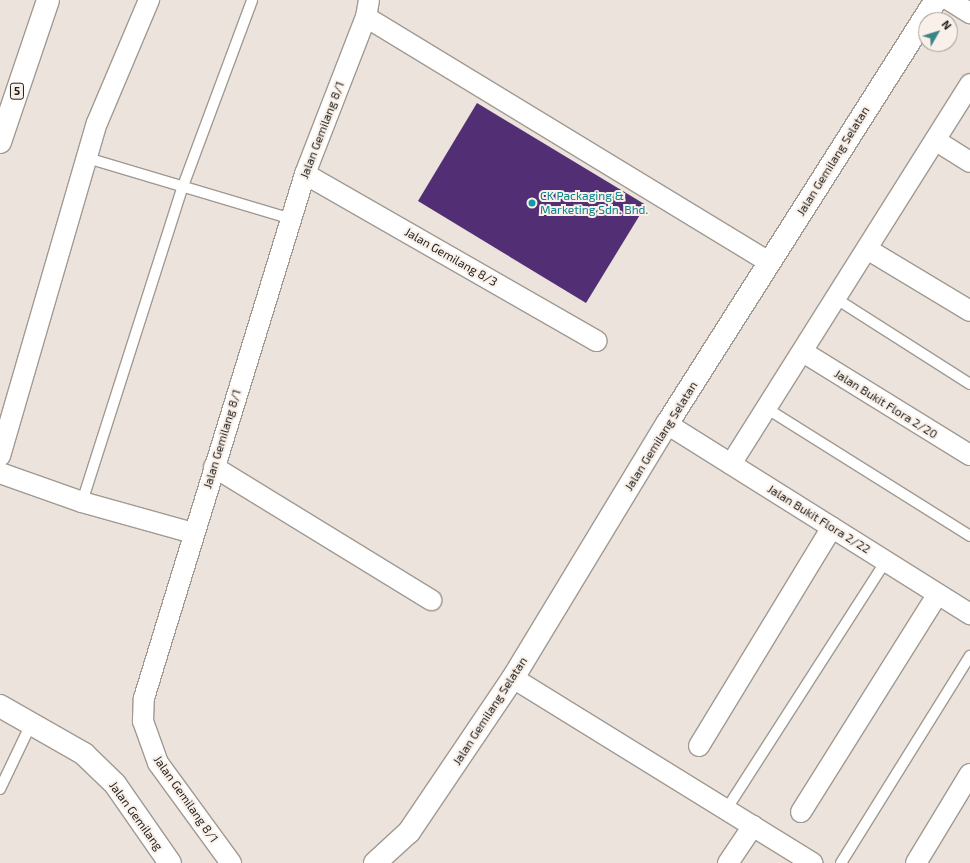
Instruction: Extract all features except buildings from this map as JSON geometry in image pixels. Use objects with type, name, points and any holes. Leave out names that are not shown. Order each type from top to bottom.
[{"type":"main road","name":"5","points":[[0,142],[48,0]]},
{"type":"main road","name":"Jalan Gemilang Selatan","points":[[376,863],[409,832],[513,678],[667,424],[936,0]]},
{"type":"main road","name":"Jalan Gemilang","points":[[0,706],[84,754],[115,784],[170,863]]},
{"type":"street","points":[[0,456],[97,123],[149,0]]},
{"type":"street","points":[[949,0],[970,13]]},
{"type":"street","points":[[367,9],[769,262]]},
{"type":"street","name":"Jalan Gemilang 8/1","points":[[232,863],[158,763],[143,721],[144,698],[193,533],[305,174],[367,9]]},
{"type":"street","points":[[731,464],[803,352],[835,298],[970,84]]},
{"type":"street","points":[[935,140],[970,162]]},
{"type":"street","name":"Jalan Gemilang 8/3","points":[[305,174],[597,341]]},
{"type":"street","points":[[867,249],[970,311]]},
{"type":"street","name":"Jalan Bukit Flora 2/20","points":[[803,352],[970,456]]},
{"type":"street","name":"Jalan Bukit Flora 2/22","points":[[667,424],[970,614]]},
{"type":"street","points":[[214,467],[431,600]]},
{"type":"street","points":[[0,473],[82,502],[193,533]]},
{"type":"street","points":[[699,746],[832,527]]},
{"type":"street","points":[[801,812],[938,594]]},
{"type":"street","points":[[513,678],[812,863]]},
{"type":"street","points":[[916,863],[970,774]]},
{"type":"street","points":[[728,863],[753,826]]},
{"type":"lane","points":[[82,502],[183,186],[252,0]]},
{"type":"lane","points":[[87,158],[291,219]]},
{"type":"lane","points":[[835,298],[970,384]]},
{"type":"lane","points":[[766,408],[970,536]]},
{"type":"lane","points":[[726,810],[886,561]]},
{"type":"lane","points":[[841,863],[970,656]]},
{"type":"lane","points":[[0,789],[31,724]]},
{"type":"place","name":"CK Packaging & Marketing Sdn. Bhd.","points":[[532,203]]}]
